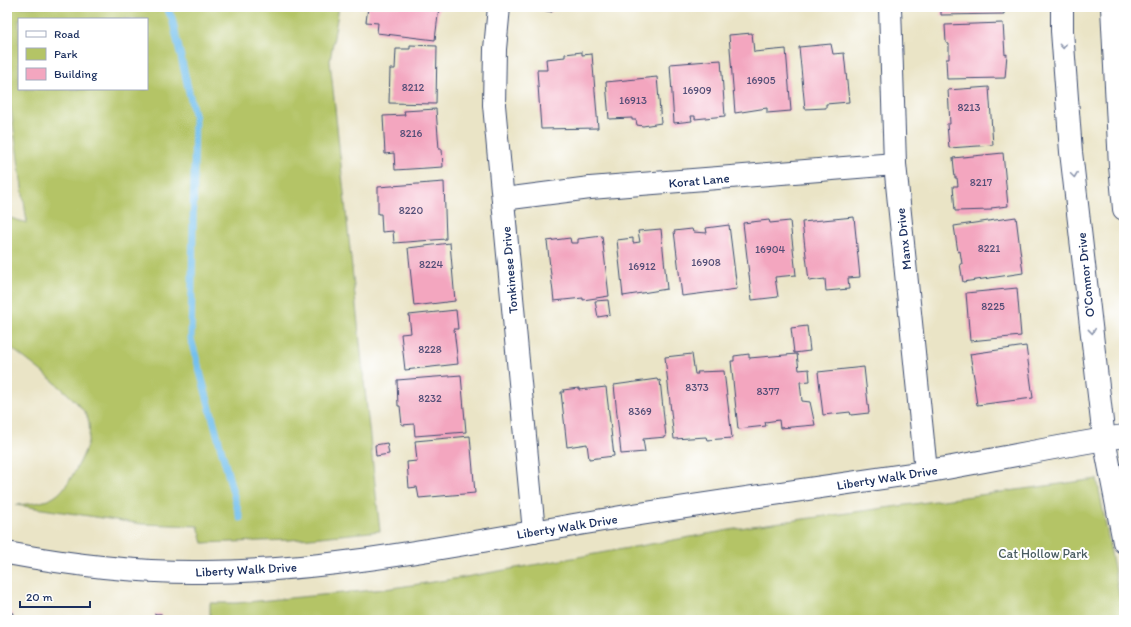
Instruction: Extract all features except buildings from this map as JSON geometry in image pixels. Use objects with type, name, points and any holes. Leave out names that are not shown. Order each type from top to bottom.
[{"type":"street","name":"Tonkinese Drive","points":[[498,7],[495,49],[494,105],[534,532]]},
{"type":"street","name":"Manx Drive","points":[[890,7],[895,164],[926,471]]},
{"type":"street","name":"O'Connor Drive","points":[[1062,7],[1062,31],[1072,152],[1114,437],[1124,542]]},
{"type":"street","points":[[1112,7],[1120,166],[1124,209]]},
{"type":"street","name":"Korat Lane","points":[[503,199],[598,188],[895,164]]},
{"type":"street","name":"Liberty Walk Drive","points":[[7,553],[48,560],[126,569],[204,572],[286,568],[387,556],[926,471],[1114,437]]},
{"type":"green space","points":[[7,7],[339,7],[330,61],[380,531],[290,540],[203,543],[198,526],[142,524],[16,505],[45,501],[58,494],[75,471],[87,446],[89,433],[88,419],[84,411],[52,380],[7,345],[7,217],[27,223],[7,80]]},
{"type":"green space","name":"Cat Hollow Park","points":[[1097,479],[1124,620],[210,620],[210,603],[237,603],[385,589],[460,578],[752,526]]},
{"type":"waterway","points":[[166,7],[172,18],[195,118],[191,339],[240,518]]}]
